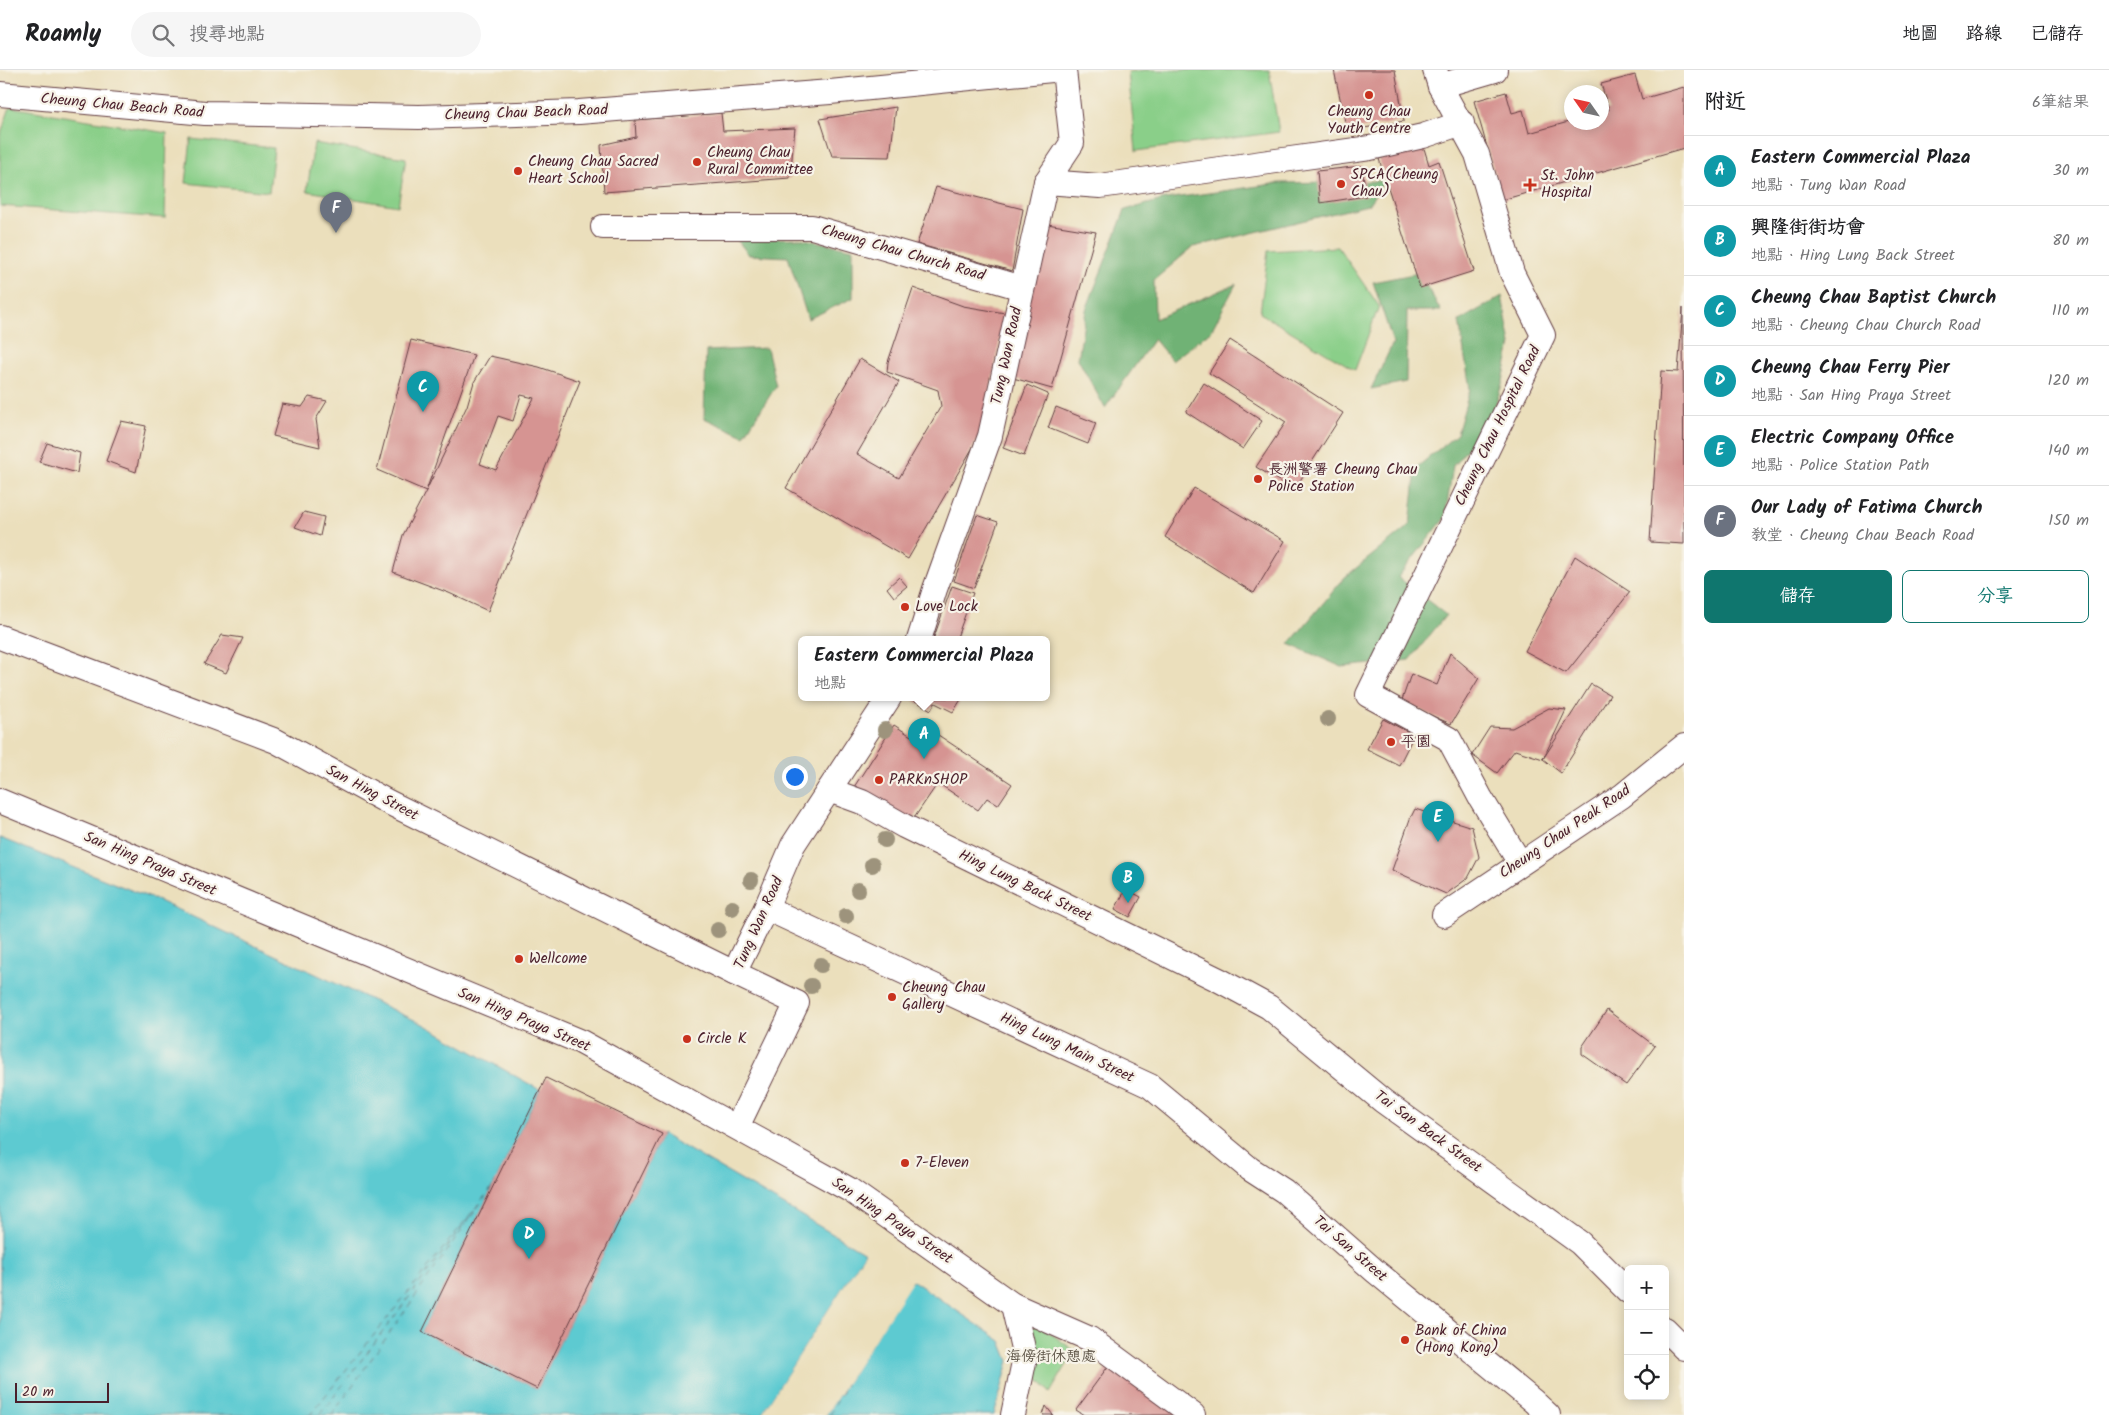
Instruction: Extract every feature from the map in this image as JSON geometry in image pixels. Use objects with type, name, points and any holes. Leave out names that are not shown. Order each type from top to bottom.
[{"type":"street","name":"Cheung Chau Beach Road","points":[[0,94],[205,113],[419,117],[579,112],[830,92],[1052,70]]},
{"type":"street","name":"Tung Wan Road","points":[[920,636],[935,589],[990,436],[1046,182],[1072,142],[1064,70]]},
{"type":"street","points":[[1438,78],[1495,70]]},
{"type":"street","name":"Cheung Chau Hospital Road","points":[[1438,78],[1477,154],[1512,273],[1543,335],[1368,695],[1449,739],[1480,797],[1520,863]]},
{"type":"street","points":[[1046,182],[1100,186],[1288,160],[1370,148],[1424,136],[1462,124]]},
{"type":"street","name":"Cheung Chau Church Road","points":[[603,227],[812,227],[1022,288]]},
{"type":"street","name":"San Hing Street","points":[[0,637],[276,741],[396,806],[734,973]]},
{"type":"street","name":"Tung Wan Road","points":[[737,1127],[797,1003],[734,973],[766,908],[793,845],[887,701]]},
{"type":"street","name":"Cheung Chau Peak Road","points":[[1444,915],[1622,796],[1684,746]]},
{"type":"street","name":"Hing Lung Back Street","points":[[829,790],[862,802],[904,826],[1221,981]]},
{"type":"street","name":"San Hing Praya Street","points":[[0,801],[581,1042],[850,1190],[1013,1306],[1090,1339],[1193,1415]]},
{"type":"street","name":"Hing Lung Main Street","points":[[766,908],[1150,1086]]},
{"type":"street","name":"Tai San Back Street","points":[[1221,981],[1269,1007],[1383,1101],[1580,1243],[1624,1287]]},
{"type":"street","name":"Tai San Street","points":[[1150,1086],[1250,1169],[1284,1190],[1375,1271],[1548,1415]]},
{"type":"street","points":[[1013,1306],[1025,1357],[1013,1415]]},
{"type":"street","points":[[1669,1333],[1684,1348]]},
{"type":"green space","points":[[1145,70],[1269,70],[1279,132],[1136,151],[1128,72]]},
{"type":"green space","points":[[10,107],[167,133],[165,218],[0,206],[0,136]]},
{"type":"green space","points":[[191,139],[274,148],[269,192],[186,183]]},
{"type":"green space","points":[[314,143],[406,158],[398,206],[307,191]]},
{"type":"green space","points":[[1384,181],[1368,205],[1193,247],[1154,280],[1155,319],[1236,284],[1211,331],[1172,361],[1154,339],[1105,408],[1078,359],[1086,310],[1125,210],[1166,199],[1280,183]]},
{"type":"green space","points":[[799,238],[853,249],[853,298],[808,319],[788,257],[749,255],[737,240]]},
{"type":"green space","points":[[1338,247],[1379,306],[1355,370],[1260,313],[1268,251]]},
{"type":"green space","points":[[1419,273],[1441,311],[1407,311],[1406,382],[1371,389],[1393,343],[1373,282]]},
{"type":"green space","points":[[1502,296],[1511,344],[1503,381],[1490,422],[1453,466],[1445,518],[1398,577],[1446,615],[1410,660],[1342,667],[1289,644],[1345,577],[1410,525],[1416,468],[1457,434],[1470,389],[1459,321]]},
{"type":"green space","points":[[767,348],[776,386],[744,436],[704,418],[706,351]]},
{"type":"green space","name":"海傍街休憩處","points":[[1039,1325],[1075,1351],[1050,1393],[1034,1373],[1031,1327]]},
{"type":"water","points":[[0,838],[161,902],[423,1024],[540,1090],[422,1332],[537,1389],[662,1134],[865,1253],[761,1415],[0,1415]]},
{"type":"water","points":[[912,1280],[1001,1341],[1009,1361],[994,1415],[826,1415]]},
{"type":"pier","points":[[865,1253],[867,1255],[764,1415],[761,1415]]},
{"type":"pier","points":[[909,1282],[911,1283],[826,1415],[823,1415]]},
{"type":"building","name":"Cheung Chau Youth Centre","points":[[1334,70],[1395,70],[1404,121],[1347,131]]},
{"type":"building","name":"St. John Hospital","points":[[1635,75],[1642,99],[1684,87],[1684,148],[1502,200],[1474,101],[1506,92],[1512,113],[1523,110],[1529,133],[1564,123],[1564,130],[1609,130],[1609,85],[1601,84]]},
{"type":"building","points":[[896,107],[890,157],[832,156],[820,119]]},
{"type":"building","name":"Cheung Chau Rural Committee","points":[[721,113],[723,131],[795,128],[790,178],[604,192],[601,145],[636,137],[635,120]]},
{"type":"building","points":[[1423,145],[1429,165],[1439,161],[1474,271],[1420,288],[1379,159]]},
{"type":"building","name":"SPCA(Cheung Chau)","points":[[1362,166],[1366,196],[1320,203],[1317,171]]},
{"type":"building","points":[[936,187],[1023,209],[1012,271],[917,244]]},
{"type":"building","points":[[1047,224],[1096,232],[1052,389],[1006,376]]},
{"type":"building","points":[[913,288],[963,306],[1005,313],[983,430],[908,559],[786,488],[860,359],[899,382],[857,454],[899,478],[941,406],[938,390],[887,372],[888,362]]},
{"type":"building","points":[[1683,308],[1684,544],[1650,542],[1661,371],[1678,372]]},
{"type":"building","points":[[411,340],[474,355],[426,491],[377,470]]},
{"type":"building","points":[[1230,340],[1343,413],[1294,490],[1256,467],[1286,422],[1209,373]]},
{"type":"building","points":[[490,356],[539,367],[580,381],[488,611],[449,593],[393,572],[403,535],[467,406],[474,382]],"holes":[[[521,395],[534,398],[496,470],[480,464],[498,416],[513,421]]]},
{"type":"building","points":[[1204,383],[1262,421],[1243,449],[1186,412]]},
{"type":"building","points":[[1027,385],[1048,394],[1024,456],[1003,448]]},
{"type":"building","points":[[309,397],[327,401],[316,419],[320,447],[273,436],[282,404],[302,407]]},
{"type":"building","points":[[1056,407],[1096,423],[1088,444],[1048,428]]},
{"type":"building","points":[[121,421],[146,426],[136,472],[106,461]]},
{"type":"building","points":[[47,443],[80,453],[77,473],[39,462]]},
{"type":"building","points":[[1194,488],[1285,541],[1254,593],[1165,537]]},
{"type":"building","points":[[304,512],[324,517],[320,536],[295,527]]},
{"type":"building","points":[[977,515],[998,522],[974,588],[954,581]]},
{"type":"building","points":[[1575,556],[1630,592],[1566,673],[1525,651]]},
{"type":"building","points":[[899,577],[907,586],[894,597],[887,588]]},
{"type":"building","points":[[952,586],[973,593],[957,636],[934,636]]},
{"type":"building","points":[[222,635],[243,638],[226,673],[204,664]]},
{"type":"building","points":[[1450,653],[1479,678],[1451,724],[1402,700],[1411,674],[1437,685]]},
{"type":"building","points":[[1591,684],[1610,695],[1561,773],[1543,759]]},
{"type":"building","points":[[915,701],[960,701],[953,712],[935,703],[931,710]]},
{"type":"building","points":[[1549,708],[1566,710],[1543,759],[1515,750],[1497,773],[1472,755],[1490,727],[1512,728]]},
{"type":"building","name":"平園","points":[[1383,719],[1414,735],[1399,765],[1367,749]]},
{"type":"building","points":[[920,723],[1012,784],[998,805],[987,798],[978,810],[938,783],[910,824],[854,787],[894,725],[911,736]]},
{"type":"building","points":[[1415,809],[1472,827],[1479,857],[1468,878],[1446,894],[1392,870]]},
{"type":"building","points":[[1126,889],[1141,897],[1130,917],[1115,909]]},
{"type":"building","points":[[1607,1010],[1655,1046],[1626,1085],[1582,1054],[1582,1047]]},
{"type":"building","points":[[546,1078],[662,1134],[537,1389],[422,1332]]},
{"type":"building","points":[[1109,1365],[1178,1415],[1084,1415],[1076,1410]]},
{"type":"building","points":[[1046,1406],[1053,1415],[1043,1415]]},
{"type":"ferry route","points":[[310,1415],[493,1186]]},
{"type":"ferry route","points":[[332,1415],[485,1197]]},
{"type":"ferry route","points":[[320,1415],[474,1211]]},
{"type":"ferry route","points":[[830,1415],[846,1384]]},
{"type":"place","name":"Cheung Chau Youth Centre","points":[[1369,95]]},
{"type":"place","name":"Cheung Chau Rural Committee","points":[[697,162]]},
{"type":"place","name":"Cheung Chau Sacred Heart School","points":[[518,171]]},
{"type":"place","name":"SPCA(Cheung Chau)","points":[[1341,184]]},
{"type":"place","name":"St. John Hospital","points":[[1530,185]]},
{"type":"place","name":"Our Lady of Fatima Church","points":[[336,233]]},
{"type":"place","name":"Cheung Chau Baptist Church","points":[[423,412]]},
{"type":"place","name":"長洲警署 Cheung Chau Police Station","points":[[1258,479]]},
{"type":"place","name":"Love Lock","points":[[905,607]]},
{"type":"place","name":"平園","points":[[1391,742]]},
{"type":"place","name":"Eastern Commercial Plaza","points":[[924,759]]},
{"type":"place","name":"PARKnSHOP","points":[[879,780]]},
{"type":"place","name":"Electric Company Office","points":[[1438,842]]},
{"type":"place","name":"興隆街街坊會","points":[[1128,903]]},
{"type":"place","name":"Wellcome","points":[[519,959]]},
{"type":"place","name":"Cheung Chau Gallery","points":[[892,997]]},
{"type":"place","name":"Circle K","points":[[687,1039]]},
{"type":"place","name":"7-Eleven","points":[[905,1163]]},
{"type":"place","name":"Cheung Chau Ferry Pier","points":[[529,1259]]},
{"type":"place","name":"Bank of China (Hong Kong)","points":[[1405,1340]]}]
